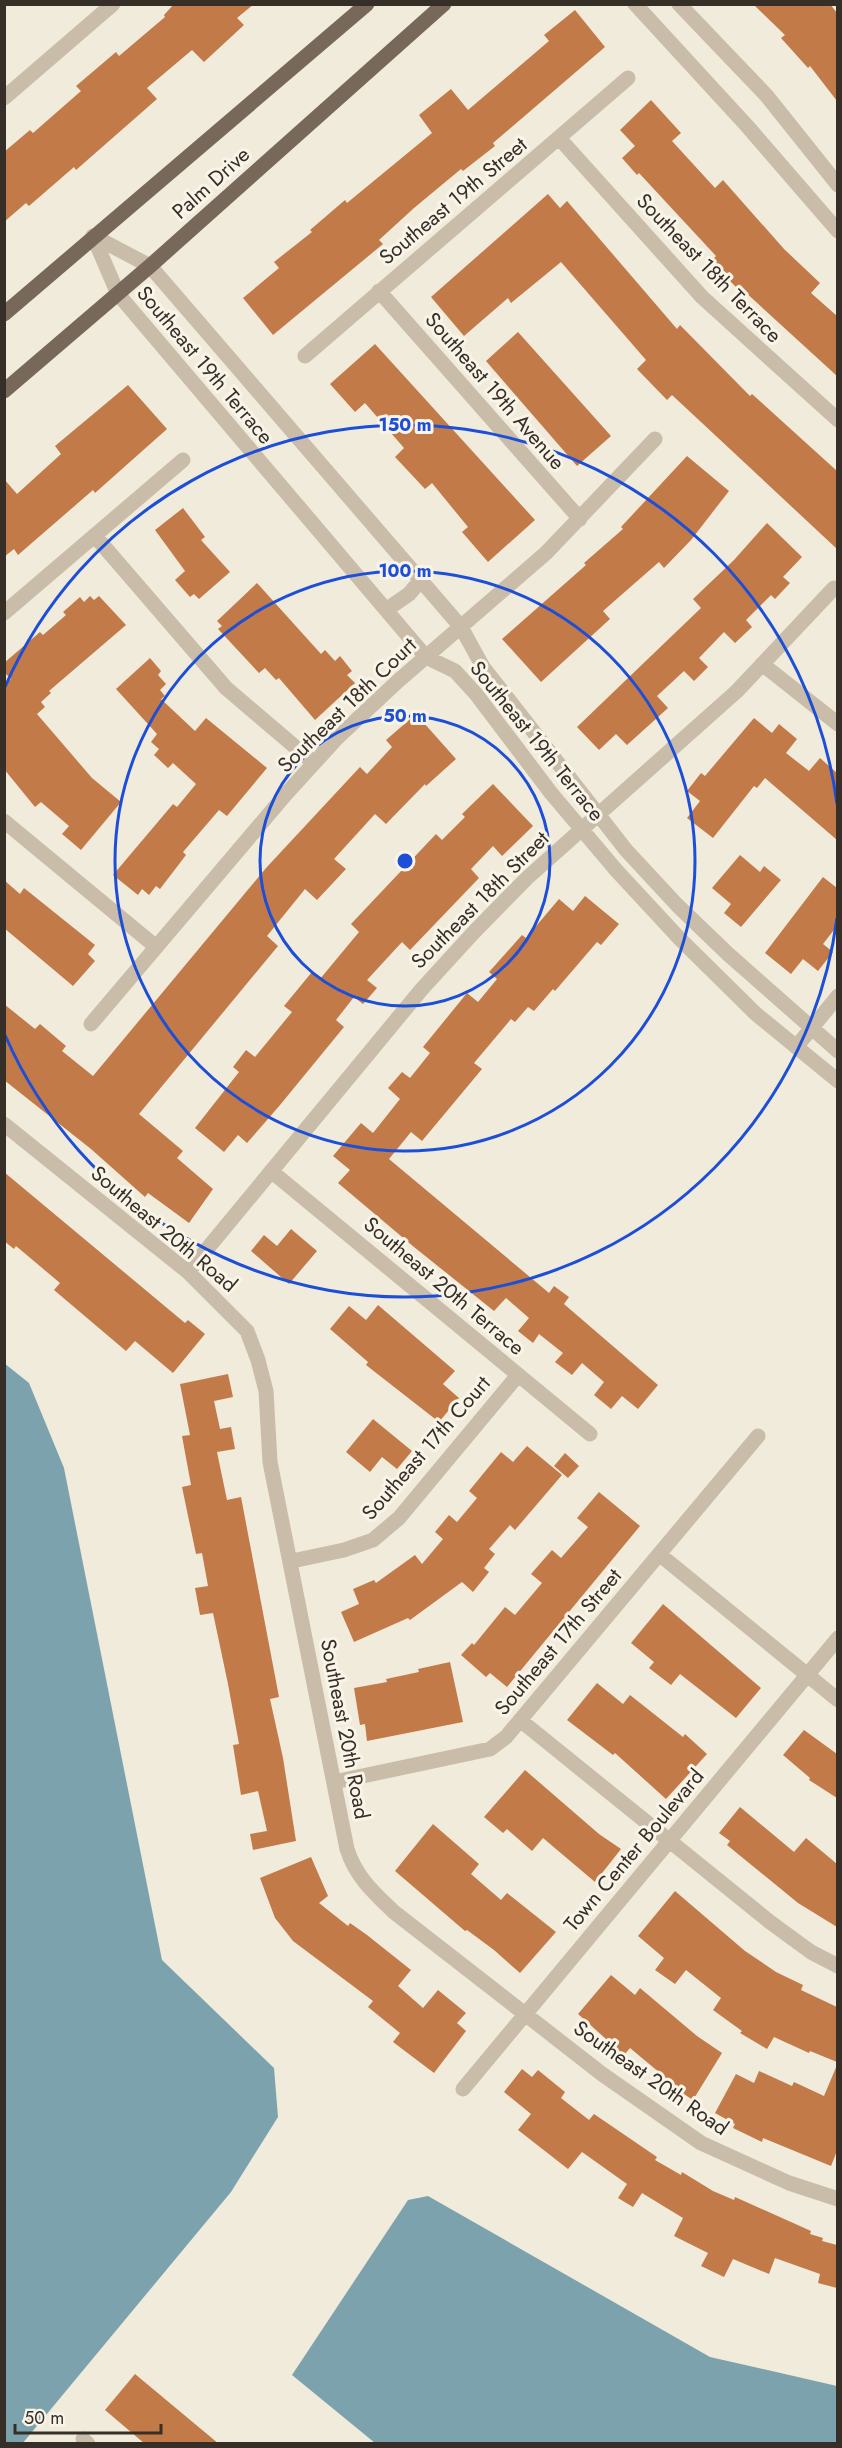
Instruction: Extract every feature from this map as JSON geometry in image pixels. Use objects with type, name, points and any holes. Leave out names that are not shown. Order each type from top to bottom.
[{"type":"main road","name":"Palm Drive","points":[[4,314],[367,4]]},
{"type":"main road","name":"Palm Drive","points":[[4,391],[150,266],[444,4]]},
{"type":"street","points":[[4,98],[113,4]]},
{"type":"street","points":[[635,4],[748,127],[837,231]]},
{"type":"street","points":[[680,4],[766,95],[837,184]]},
{"type":"street","name":"Southeast 19th Street","points":[[304,356],[628,78]]},
{"type":"street","name":"Southeast 18th Terrace","points":[[559,138],[702,297],[837,420]]},
{"type":"street","name":"Southeast 19th Terrace","points":[[93,236],[150,266],[461,627],[483,667],[626,850],[677,905],[810,1029],[837,1051]]},
{"type":"street","name":"Southeast 19th Terrace","points":[[93,236],[118,294],[426,657],[455,671],[476,694],[581,830],[679,938],[756,1014],[837,1081]]},
{"type":"street","name":"Southeast 19th Avenue","points":[[379,291],[579,519]]},
{"type":"street","name":"Southeast 18th Court","points":[[91,1024],[155,946],[314,763],[426,657],[546,553],[655,439]]},
{"type":"street","points":[[4,613],[183,460]]},
{"type":"street","points":[[95,536],[226,688],[314,763]]},
{"type":"street","points":[[386,610],[409,594],[421,580]]},
{"type":"street","name":"Southeast 18th Street","points":[[188,1272],[429,982],[527,878],[667,755],[762,664],[834,588]]},
{"type":"street","points":[[762,664],[837,724]]},
{"type":"street","points":[[4,821],[155,946]]},
{"type":"street","points":[[796,1047],[837,996]]},
{"type":"street","name":"Southeast 20th Road","points":[[4,1124],[188,1272],[247,1331],[258,1359],[266,1391],[270,1462],[292,1561],[347,1849],[354,1869],[367,1887],[394,1912],[602,2074],[701,2143],[789,2183],[837,2199]]},
{"type":"street","name":"Southeast 20th Terrace","points":[[271,1170],[590,1434]]},
{"type":"street","name":"Southeast 17th Court","points":[[292,1561],[344,1550],[373,1540],[399,1518],[518,1375]]},
{"type":"street","name":"Southeast 17th Street","points":[[334,1782],[490,1749],[506,1737],[758,1436]]},
{"type":"street","points":[[659,1554],[837,1700]]},
{"type":"street","name":"Town Center Boulevard","points":[[463,2089],[837,1638]]},
{"type":"street","points":[[520,1720],[770,1922],[811,1952],[837,1966]]},
{"type":"water","points":[[4,1363],[29,1383],[64,1468],[162,1960],[274,2068],[278,2117],[231,2192],[22,2444],[4,2443]]},
{"type":"water","points":[[428,2196],[710,2357],[837,2386],[837,2443],[375,2443],[292,2375],[408,2200]]},
{"type":"building","points":[[174,4],[254,4],[237,18],[244,25],[204,62],[192,50],[147,88],[157,99],[76,170],[74,167],[29,206],[26,203],[4,222],[4,152],[30,130],[33,133],[81,91],[76,86],[116,52],[119,56],[165,17],[164,15]]},
{"type":"building","points":[[753,4],[830,4],[837,13],[837,101],[810,66],[808,68],[781,38],[785,35]]},
{"type":"building","points":[[575,10],[605,47],[493,143],[495,146],[463,171],[461,169],[414,208],[379,240],[383,244],[273,335],[243,298],[279,268],[274,262],[312,232],[310,230],[345,200],[347,203],[432,133],[419,115],[451,89],[468,110],[549,41],[544,35]]},
{"type":"building","points":[[651,100],[681,133],[672,141],[715,188],[723,180],[784,249],[820,283],[811,293],[837,316],[837,376],[743,290],[741,292],[711,262],[716,256],[639,173],[637,175],[622,158],[635,146],[620,130]]},
{"type":"building","points":[[548,194],[560,208],[567,201],[677,329],[680,325],[750,396],[752,394],[837,471],[837,549],[672,395],[667,400],[637,369],[646,360],[561,262],[511,303],[508,298],[464,336],[431,297]]},
{"type":"building","points":[[518,332],[611,436],[577,466],[486,361]]},
{"type":"building","points":[[375,344],[535,520],[488,562],[462,532],[468,527],[432,483],[425,489],[395,457],[404,448],[365,403],[355,412],[330,384]]},
{"type":"building","points":[[128,385],[167,429],[95,493],[93,490],[18,555],[14,549],[4,557],[4,479],[17,494],[61,454],[55,446]]},
{"type":"building","points":[[687,456],[729,491],[691,540],[664,568],[659,562],[603,611],[610,619],[541,682],[502,639],[623,529],[621,527]]},
{"type":"building","points":[[183,508],[205,537],[201,540],[230,572],[199,599],[194,594],[190,597],[175,580],[185,571],[155,530]]},
{"type":"building","points":[[767,523],[802,557],[783,577],[790,583],[775,599],[771,595],[746,620],[752,627],[735,643],[724,632],[699,658],[708,667],[694,681],[684,671],[657,696],[668,708],[627,745],[616,734],[599,750],[577,727],[701,608],[693,599],[734,560]]},
{"type":"building","points":[[257,583],[321,654],[325,650],[335,661],[340,656],[352,671],[347,675],[355,683],[315,720],[279,678],[276,680],[265,668],[259,673],[218,629],[222,626],[217,621]]},
{"type":"building","points":[[90,596],[94,600],[99,596],[126,625],[49,691],[51,693],[41,702],[45,707],[37,714],[92,778],[121,802],[81,850],[62,834],[69,826],[41,802],[35,807],[4,769],[4,684],[11,679],[4,672],[4,663],[40,632],[43,635],[66,615],[63,612],[80,597],[84,602]]},
{"type":"building","points":[[150,658],[161,671],[158,675],[166,684],[160,690],[165,696],[161,699],[195,731],[206,718],[267,768],[227,816],[219,810],[183,852],[186,855],[160,889],[156,886],[149,895],[142,889],[138,895],[113,875],[173,804],[177,807],[196,784],[173,763],[168,768],[154,755],[159,749],[151,742],[157,734],[116,689]]},
{"type":"building","points":[[416,714],[456,759],[426,786],[425,784],[386,824],[375,814],[334,859],[346,869],[317,900],[305,889],[267,936],[278,946],[139,1114],[183,1151],[177,1158],[213,1189],[189,1223],[148,1193],[145,1197],[91,1149],[4,1080],[4,1004],[35,1029],[40,1024],[66,1046],[62,1051],[93,1076],[266,868],[360,767],[367,774],[392,747],[386,740]]},
{"type":"building","points":[[754,718],[772,733],[779,724],[797,739],[786,753],[809,771],[820,758],[837,773],[837,840],[765,778],[757,788],[754,786],[713,838],[687,818],[700,801],[687,791],[701,773],[705,776]]},
{"type":"building","points":[[493,784],[533,826],[502,856],[493,846],[471,869],[479,878],[410,950],[402,942],[367,980],[377,988],[363,1004],[354,997],[336,1020],[344,1027],[280,1105],[247,1143],[238,1135],[224,1152],[195,1128],[239,1072],[233,1067],[246,1050],[255,1057],[292,1012],[284,1006],[312,972],[320,979],[359,932],[351,924],[436,834],[442,840],[465,817],[462,814]]},
{"type":"building","points":[[740,855],[760,872],[764,866],[781,880],[741,927],[724,913],[731,904],[712,888]]},
{"type":"building","points":[[823,877],[837,888],[837,926],[823,944],[833,952],[818,971],[803,959],[791,974],[765,953]]},
{"type":"building","points":[[4,880],[20,894],[24,888],[95,945],[88,954],[95,961],[73,986],[4,928]]},
{"type":"building","points":[[585,896],[619,924],[601,945],[597,942],[555,991],[553,989],[534,1011],[528,1007],[515,1022],[511,1019],[474,1063],[482,1069],[422,1141],[411,1132],[389,1159],[549,1293],[554,1286],[569,1297],[564,1304],[658,1385],[638,1409],[622,1396],[611,1409],[594,1395],[604,1382],[582,1363],[572,1375],[555,1362],[563,1353],[539,1334],[533,1343],[518,1331],[529,1318],[506,1298],[494,1311],[414,1247],[338,1183],[350,1170],[333,1156],[361,1123],[373,1133],[400,1099],[388,1088],[402,1072],[410,1078],[430,1053],[423,1047],[467,993],[478,1002],[497,979],[489,972],[522,935],[526,938],[559,899],[573,911]]},
{"type":"building","points":[[4,1172],[185,1323],[188,1320],[205,1334],[173,1373],[135,1341],[126,1351],[54,1290],[60,1283],[16,1246],[14,1249],[4,1241]]},
{"type":"building","points":[[291,1229],[317,1251],[289,1284],[251,1251],[264,1235],[277,1246]]},
{"type":"building","points":[[378,1305],[455,1371],[443,1384],[459,1398],[439,1422],[366,1365],[368,1362],[330,1329],[349,1306],[366,1320]]},
{"type":"building","points":[[228,1374],[233,1397],[214,1401],[220,1429],[231,1427],[235,1449],[217,1452],[227,1500],[241,1497],[279,1697],[270,1699],[283,1758],[296,1841],[253,1850],[250,1834],[267,1831],[258,1791],[241,1795],[233,1745],[239,1744],[228,1684],[213,1613],[200,1615],[195,1588],[208,1586],[202,1553],[196,1554],[182,1487],[191,1485],[182,1436],[190,1435],[180,1384]]},
{"type":"building","points":[[373,1419],[412,1451],[397,1469],[382,1457],[370,1472],[346,1452]]},
{"type":"building","points":[[527,1446],[562,1475],[515,1530],[510,1525],[489,1549],[495,1554],[484,1568],[489,1572],[473,1592],[462,1582],[410,1620],[408,1618],[354,1642],[341,1612],[359,1604],[353,1589],[374,1580],[376,1583],[415,1555],[422,1564],[443,1539],[435,1532],[449,1515],[457,1522],[477,1498],[469,1491],[501,1452],[513,1462]]},
{"type":"building","points":[[565,1453],[579,1466],[568,1478],[554,1466]]},
{"type":"building","points":[[599,1492],[640,1526],[507,1687],[490,1673],[486,1677],[461,1655],[472,1643],[474,1645],[505,1607],[515,1615],[542,1583],[531,1574],[552,1550],[561,1558],[588,1527],[577,1518]]},
{"type":"building","points":[[663,1604],[761,1688],[736,1718],[680,1674],[671,1685],[649,1668],[654,1662],[631,1643]]},
{"type":"building","points":[[450,1662],[463,1722],[367,1741],[365,1724],[360,1725],[354,1688],[387,1682],[386,1679]]},
{"type":"building","points":[[597,1683],[623,1704],[630,1695],[683,1737],[685,1734],[707,1754],[666,1799],[615,1753],[613,1755],[567,1720]]},
{"type":"building","points":[[804,1730],[837,1754],[837,1798],[809,1780],[810,1778],[783,1755]]},
{"type":"building","points":[[525,1770],[599,1834],[621,1849],[595,1882],[543,1838],[532,1851],[507,1829],[503,1833],[484,1817]]},
{"type":"building","points":[[740,1807],[794,1852],[806,1838],[837,1864],[837,1927],[798,1903],[727,1845],[730,1841],[719,1833]]},
{"type":"building","points":[[433,1824],[479,1864],[471,1874],[501,1900],[507,1893],[556,1932],[520,1973],[494,1950],[467,1930],[465,1931],[395,1871]]},
{"type":"building","points":[[311,1857],[328,1896],[319,1903],[348,1926],[350,1923],[367,1935],[411,1970],[398,1986],[423,2008],[438,1990],[466,2013],[457,2023],[466,2031],[434,2073],[393,2042],[400,2033],[368,2007],[373,2001],[293,1941],[275,1918],[260,1878]]},
{"type":"building","points":[[675,1891],[745,1951],[776,1972],[803,1985],[801,1990],[837,2007],[837,2062],[810,2051],[809,2053],[774,2037],[767,2049],[740,2033],[742,2031],[713,2010],[721,1998],[686,1970],[675,1984],[655,1970],[664,1958],[638,1936]]},
{"type":"building","points":[[611,1975],[635,1995],[640,1988],[697,2036],[722,2053],[693,2100],[664,2081],[666,2078],[630,2048],[624,2055],[578,2014]]},
{"type":"building","points":[[837,2065],[837,2151],[831,2166],[763,2138],[762,2142],[733,2128],[735,2124],[715,2113],[736,2074],[754,2083],[759,2071],[792,2086],[794,2082],[824,2096]]},
{"type":"building","points":[[522,2069],[532,2077],[538,2070],[565,2092],[561,2098],[589,2120],[594,2114],[657,2157],[655,2160],[681,2175],[682,2172],[713,2191],[734,2200],[735,2197],[811,2231],[810,2234],[823,2238],[822,2241],[837,2245],[837,2288],[818,2283],[820,2274],[775,2258],[769,2274],[733,2259],[724,2277],[701,2266],[708,2253],[674,2236],[683,2218],[642,2193],[633,2207],[618,2198],[627,2184],[582,2152],[568,2169],[518,2130],[531,2114],[504,2092]]},
{"type":"building","points":[[135,2374],[219,2444],[145,2444],[105,2410]]}]
